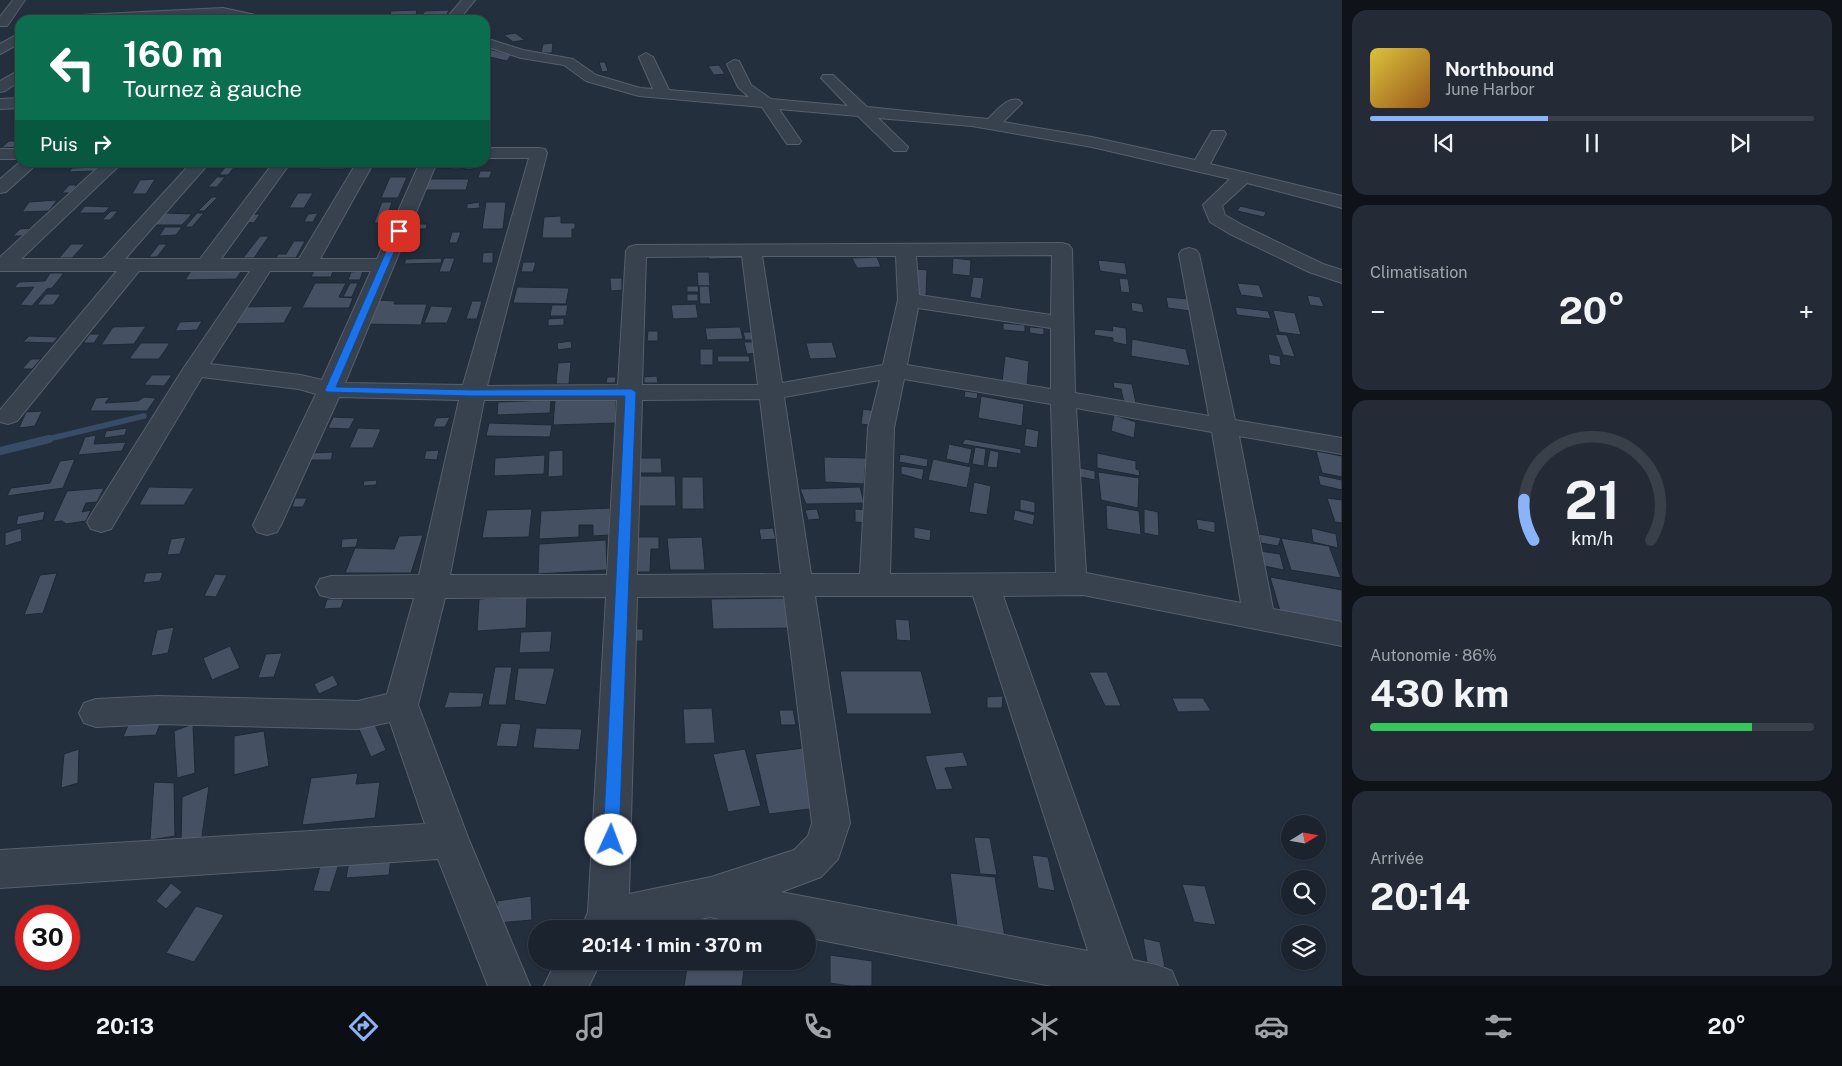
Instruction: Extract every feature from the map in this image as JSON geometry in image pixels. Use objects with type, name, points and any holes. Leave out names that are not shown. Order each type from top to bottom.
[{"type":"street","points":[[1,23],[19,0]]},
{"type":"street","points":[[146,15],[155,0]]},
{"type":"street","points":[[212,15],[229,0]]},
{"type":"street","points":[[456,15],[469,0]]},
{"type":"street","points":[[1,23],[15,22]]},
{"type":"street","points":[[0,50],[15,40]]},
{"type":"street","points":[[490,44],[521,54],[568,62],[590,78],[638,92],[992,124],[1092,142],[1284,186],[1342,202]]},
{"type":"street","points":[[646,57],[663,94]]},
{"type":"street","points":[[734,64],[745,87],[767,104],[793,141]]},
{"type":"street","points":[[0,88],[15,78]]},
{"type":"street","points":[[828,78],[900,148]]},
{"type":"street","points":[[0,104],[15,102]]},
{"type":"street","points":[[992,124],[1014,103]]},
{"type":"street","points":[[1200,167],[1218,134]]},
{"type":"street","points":[[490,153],[539,153],[473,393],[432,587],[401,704],[450,840],[509,986]]},
{"type":"street","points":[[0,154],[15,154]]},
{"type":"street","points":[[0,188],[25,167]]},
{"type":"street","points":[[5,269],[110,167]]},
{"type":"street","points":[[109,265],[197,167]]},
{"type":"street","points":[[206,265],[279,167]]},
{"type":"street","points":[[306,265],[363,167]]},
{"type":"street","points":[[268,525],[330,390],[427,167]]},
{"type":"street","points":[[1243,177],[1212,205],[1217,218],[1237,230],[1316,268],[1342,277]]},
{"type":"street","points":[[875,585],[881,428],[909,300],[906,249]]},
{"type":"street","points":[[605,920],[631,392],[636,251],[1062,249],[1063,399],[1071,584]]},
{"type":"street","points":[[617,920],[711,897],[807,864],[824,846],[830,823],[751,250]]},
{"type":"street","points":[[1189,254],[1224,426],[1259,618]]},
{"type":"street","points":[[5,269],[109,265],[384,265]]},
{"type":"street","points":[[8,416],[133,265]]},
{"type":"street","points":[[102,522],[195,369],[264,265]]},
{"type":"street","points":[[909,300],[1062,323]]},
{"type":"street","points":[[195,369],[301,382],[330,390],[473,393],[770,392],[894,370],[1342,446]]},
{"type":"street","points":[[984,584],[1118,977]]},
{"type":"street","points":[[331,587],[1082,584],[1342,634]]},
{"type":"street","points":[[96,713],[157,710],[358,715],[401,704]]},
{"type":"street","points":[[0,869],[450,840]]},
{"type":"street","points":[[711,897],[1157,986]]},
{"type":"street","points":[[565,986],[575,970]]},
{"type":"building","points":[[417,10],[416,15],[390,15],[391,11]]},
{"type":"building","points":[[449,10],[447,15],[422,15],[425,11]]},
{"type":"building","points":[[515,33],[525,40],[513,42],[504,35]]},
{"type":"building","points":[[553,43],[552,53],[541,53],[543,44]]},
{"type":"building","points":[[490,49],[511,55],[507,61],[490,57]]},
{"type":"building","points":[[599,62],[605,62],[608,71],[602,72]]},
{"type":"building","points":[[719,65],[725,74],[714,75],[708,66]]},
{"type":"building","points":[[9,141],[15,141],[15,147],[1,148]]},
{"type":"building","points":[[98,167],[94,171],[69,172],[72,168]]},
{"type":"building","points":[[225,167],[234,167],[228,175],[219,175]]},
{"type":"building","points":[[320,167],[345,167],[344,169],[319,169]]},
{"type":"building","points":[[432,167],[460,167],[459,169]]},
{"type":"building","points":[[465,167],[474,167],[473,169],[464,169]]},
{"type":"building","points":[[480,171],[492,171],[489,178],[478,178]]},
{"type":"building","points":[[217,177],[225,177],[217,187],[208,187]]},
{"type":"building","points":[[390,177],[407,177],[398,198],[381,198]]},
{"type":"building","points":[[155,179],[146,194],[132,194],[140,180]]},
{"type":"building","points":[[427,179],[469,179],[466,190],[424,190]]},
{"type":"building","points":[[69,185],[77,185],[70,193],[62,193]]},
{"type":"building","points":[[298,193],[313,193],[304,208],[289,208]]},
{"type":"building","points":[[212,197],[218,197],[204,211],[198,211]]},
{"type":"building","points":[[57,200],[49,211],[22,212],[29,202]]},
{"type":"building","points":[[382,202],[392,202],[385,223],[374,223]]},
{"type":"building","points":[[479,202],[480,208],[467,209],[467,204]]},
{"type":"building","points":[[486,202],[506,202],[503,229],[482,229]]},
{"type":"building","points":[[85,206],[110,207],[104,213],[79,213]]},
{"type":"building","points":[[1240,206],[1266,212],[1264,217],[1237,211]]},
{"type":"building","points":[[111,211],[118,211],[110,220],[102,220]]},
{"type":"building","points":[[165,213],[192,214],[182,225],[154,225]]},
{"type":"building","points":[[197,213],[204,213],[192,227],[185,227]]},
{"type":"building","points":[[318,213],[313,222],[304,222],[308,214]]},
{"type":"building","points":[[252,214],[260,214],[254,223],[245,222]]},
{"type":"building","points":[[561,216],[561,223],[575,223],[575,229],[572,229],[572,238],[542,238],[544,217]]},
{"type":"building","points":[[411,219],[420,220],[418,224],[427,224],[426,229],[405,229]]},
{"type":"building","points":[[165,227],[182,227],[176,235],[159,236]]},
{"type":"building","points":[[30,228],[23,236],[13,236],[20,229]]},
{"type":"building","points":[[452,232],[461,232],[457,243],[449,243]]},
{"type":"building","points":[[260,236],[269,236],[254,258],[243,258]]},
{"type":"building","points":[[294,241],[305,241],[296,258],[276,258],[278,254],[286,254]]},
{"type":"building","points":[[71,244],[85,244],[72,258],[59,258]]},
{"type":"building","points":[[159,244],[167,244],[157,257],[149,257]]},
{"type":"building","points":[[493,252],[493,263],[482,263],[483,253]]},
{"type":"building","points":[[745,254],[746,258],[709,259],[708,255]]},
{"type":"building","points":[[877,257],[881,267],[857,268],[852,258]]},
{"type":"building","points":[[442,258],[441,263],[404,264],[406,259]]},
{"type":"building","points":[[444,258],[455,258],[450,272],[439,272]]},
{"type":"building","points":[[953,258],[971,260],[970,276],[952,274]]},
{"type":"building","points":[[1098,260],[1125,263],[1127,275],[1100,271]]},
{"type":"building","points":[[523,262],[536,262],[533,272],[521,272]]},
{"type":"building","points":[[917,269],[927,270],[926,296],[917,295]]},
{"type":"building","points":[[242,270],[236,279],[185,280],[191,271]]},
{"type":"building","points":[[314,271],[333,271],[331,277],[311,277]]},
{"type":"building","points":[[363,271],[360,280],[348,280],[351,272]]},
{"type":"building","points":[[697,272],[709,272],[710,286],[698,286]]},
{"type":"building","points":[[50,273],[64,273],[52,288],[47,289],[32,306],[20,305],[34,287],[14,288],[19,282],[45,281]]},
{"type":"building","points":[[973,277],[984,278],[981,299],[970,297]]},
{"type":"building","points":[[610,278],[622,278],[622,290],[611,291]]},
{"type":"building","points":[[1119,278],[1128,279],[1130,293],[1121,292]]},
{"type":"building","points":[[315,283],[346,283],[339,297],[353,298],[349,308],[302,308]]},
{"type":"building","points":[[350,283],[358,283],[352,297],[343,297]]},
{"type":"building","points":[[1237,283],[1259,285],[1264,298],[1241,295]]},
{"type":"building","points":[[687,286],[698,286],[699,292],[687,292]]},
{"type":"building","points":[[699,286],[709,286],[711,304],[700,304]]},
{"type":"building","points":[[517,287],[569,288],[566,304],[513,303]]},
{"type":"building","points":[[46,294],[61,294],[53,305],[37,305]]},
{"type":"building","points":[[687,294],[698,294],[698,301],[687,301]]},
{"type":"building","points":[[1307,295],[1320,297],[1324,307],[1310,305]]},
{"type":"building","points":[[1166,297],[1188,299],[1190,311],[1168,308]]},
{"type":"building","points":[[378,300],[395,301],[394,304],[427,304],[421,325],[363,324]]},
{"type":"building","points":[[472,301],[482,301],[477,319],[466,319]]},
{"type":"building","points":[[1131,302],[1142,304],[1144,313],[1132,311]]},
{"type":"building","points":[[696,304],[698,318],[673,319],[671,305]]},
{"type":"building","points":[[552,305],[568,305],[566,316],[550,316]]},
{"type":"building","points":[[293,306],[284,323],[231,324],[241,307]]},
{"type":"building","points":[[431,306],[453,307],[447,323],[424,323]]},
{"type":"building","points":[[1235,307],[1268,311],[1271,319],[1237,315]]},
{"type":"building","points":[[1273,310],[1295,313],[1301,335],[1279,332]]},
{"type":"building","points":[[564,318],[564,325],[548,326],[548,319]]},
{"type":"building","points":[[202,321],[197,330],[175,331],[180,322]]},
{"type":"building","points":[[1003,323],[1025,325],[1025,332],[1003,330]]},
{"type":"building","points":[[146,326],[134,344],[101,345],[113,327]]},
{"type":"building","points":[[1112,326],[1126,328],[1127,345],[1113,342],[1113,338],[1094,335],[1095,329],[1113,331]]},
{"type":"building","points":[[740,327],[743,339],[707,340],[705,328]]},
{"type":"building","points":[[1029,327],[1044,328],[1044,335],[1030,333]]},
{"type":"building","points":[[648,331],[658,331],[658,341],[647,341]]},
{"type":"building","points":[[743,332],[754,332],[756,340],[745,340]]},
{"type":"building","points":[[90,334],[100,334],[94,343],[83,343]]},
{"type":"building","points":[[1275,334],[1287,335],[1295,357],[1283,355]]},
{"type":"building","points":[[29,336],[58,337],[53,343],[23,342]]},
{"type":"building","points":[[1132,339],[1186,349],[1190,366],[1131,356]]},
{"type":"building","points":[[571,341],[572,348],[558,350],[557,343]]},
{"type":"building","points":[[744,342],[755,342],[759,353],[747,354]]},
{"type":"building","points":[[832,342],[837,358],[810,359],[806,343]]},
{"type":"building","points":[[141,343],[170,343],[159,359],[129,359]]},
{"type":"building","points":[[700,349],[713,349],[713,365],[700,365]]},
{"type":"building","points":[[1268,354],[1280,356],[1281,366],[1270,364]]},
{"type":"building","points":[[717,356],[749,356],[750,362],[718,362]]},
{"type":"building","points":[[1005,356],[1029,361],[1027,387],[1002,382]]},
{"type":"building","points":[[31,359],[41,359],[32,369],[22,369]]},
{"type":"building","points":[[571,362],[569,384],[556,384],[558,363]]},
{"type":"building","points":[[152,375],[172,375],[164,386],[144,385]]},
{"type":"building","points":[[657,376],[658,383],[644,383],[644,377]]},
{"type":"building","points":[[607,377],[616,377],[615,383],[606,383]]},
{"type":"building","points":[[1113,382],[1132,384],[1137,408],[1125,407],[1121,389],[1114,388]]},
{"type":"building","points":[[965,391],[978,393],[977,399],[964,397]]},
{"type":"building","points":[[981,396],[1024,404],[1022,426],[978,418]]},
{"type":"building","points":[[110,397],[105,403],[138,401],[144,397],[156,398],[147,411],[90,411],[96,398]]},
{"type":"building","points":[[616,399],[616,423],[553,425],[555,400]]},
{"type":"building","points":[[551,400],[550,413],[497,415],[498,402]]},
{"type":"building","points":[[863,409],[876,411],[875,426],[861,424]]},
{"type":"building","points":[[42,411],[35,426],[19,428],[26,412]]},
{"type":"building","points":[[1114,415],[1136,422],[1134,438],[1111,431]]},
{"type":"building","points":[[333,417],[355,418],[349,429],[328,428]]},
{"type":"building","points":[[450,417],[445,427],[433,427],[436,418]]},
{"type":"building","points":[[489,423],[552,425],[550,437],[486,436]]},
{"type":"building","points":[[127,428],[125,435],[104,438],[106,431]]},
{"type":"building","points":[[358,428],[381,429],[373,448],[349,448]]},
{"type":"building","points":[[1026,428],[1039,431],[1037,448],[1024,446]]},
{"type":"building","points":[[96,435],[94,444],[126,442],[122,451],[78,455],[85,437]]},
{"type":"building","points":[[965,439],[1021,449],[1021,454],[962,444]]},
{"type":"building","points":[[949,444],[972,449],[969,464],[946,459]]},
{"type":"building","points":[[975,447],[986,449],[984,466],[972,464]]},
{"type":"building","points":[[439,450],[437,460],[424,459],[426,451]]},
{"type":"building","points":[[563,450],[563,476],[548,477],[549,451]]},
{"type":"building","points":[[990,450],[999,452],[997,468],[987,467]]},
{"type":"building","points":[[1316,451],[1342,456],[1342,477],[1322,473]]},
{"type":"building","points":[[333,452],[331,460],[310,460],[312,453]]},
{"type":"building","points":[[1097,453],[1136,461],[1136,469],[1139,470],[1140,476],[1097,468]]},
{"type":"building","points":[[900,454],[928,459],[927,467],[899,462]]},
{"type":"building","points":[[545,455],[544,474],[494,476],[495,458]]},
{"type":"building","points":[[824,457],[866,458],[864,484],[825,482]]},
{"type":"building","points":[[636,458],[661,458],[662,473],[636,473]]},
{"type":"building","points":[[75,459],[63,488],[7,496],[11,488],[50,483],[60,461]]},
{"type":"building","points":[[933,459],[971,467],[967,488],[928,480]]},
{"type":"building","points":[[901,466],[924,469],[922,480],[901,474]]},
{"type":"building","points":[[1071,466],[1095,471],[1095,480],[1071,475]]},
{"type":"building","points":[[1098,472],[1139,478],[1138,508],[1101,500]]},
{"type":"building","points":[[1318,475],[1342,480],[1342,490],[1320,485]]},
{"type":"building","points":[[637,476],[675,476],[676,506],[637,506]]},
{"type":"building","points":[[682,477],[703,477],[704,509],[682,509]]},
{"type":"building","points":[[377,480],[376,485],[363,486],[364,481]]},
{"type":"building","points":[[974,482],[991,486],[987,515],[969,512]]},
{"type":"building","points":[[149,487],[194,488],[184,505],[139,505]]},
{"type":"building","points":[[860,487],[864,503],[806,504],[800,489]]},
{"type":"building","points":[[104,488],[97,502],[86,503],[82,512],[91,510],[86,521],[66,524],[62,521],[53,522],[67,491]]},
{"type":"building","points":[[295,498],[307,498],[303,507],[292,507]]},
{"type":"building","points":[[1327,498],[1342,500],[1342,523],[1335,522]]},
{"type":"building","points":[[1020,499],[1035,502],[1035,513],[1020,510]]},
{"type":"building","points":[[1106,505],[1139,511],[1141,535],[1107,529]]},
{"type":"building","points":[[610,508],[610,535],[593,536],[593,525],[579,525],[579,537],[539,539],[541,511]]},
{"type":"building","points":[[532,509],[529,537],[482,538],[487,510]]},
{"type":"building","points":[[817,509],[820,519],[808,520],[805,510]]},
{"type":"building","points":[[855,509],[866,510],[867,523],[855,522]]},
{"type":"building","points":[[1144,509],[1158,512],[1159,536],[1144,533]]},
{"type":"building","points":[[1015,510],[1035,515],[1033,525],[1013,520]]},
{"type":"building","points":[[45,511],[43,520],[16,525],[18,516]]},
{"type":"building","points":[[1196,519],[1215,522],[1215,533],[1198,529]]},
{"type":"building","points":[[914,527],[931,530],[930,541],[914,538]]},
{"type":"building","points":[[21,528],[22,541],[5,546],[5,533]]},
{"type":"building","points":[[773,528],[776,539],[761,540],[759,529]]},
{"type":"building","points":[[1311,528],[1336,534],[1338,548],[1313,542]]},
{"type":"building","points":[[1259,534],[1281,538],[1278,546],[1261,543]]},
{"type":"building","points":[[423,535],[411,573],[345,573],[355,548],[394,549],[399,536]]},
{"type":"building","points":[[186,537],[180,554],[167,555],[171,539]]},
{"type":"building","points":[[629,537],[659,537],[659,549],[651,549],[650,572],[627,572]]},
{"type":"building","points":[[702,537],[705,570],[670,570],[667,538]]},
{"type":"building","points":[[358,538],[356,547],[341,548],[342,539]]},
{"type":"building","points":[[1281,538],[1329,546],[1341,578],[1291,570]]},
{"type":"building","points":[[606,540],[607,570],[538,574],[539,544]]},
{"type":"building","points":[[1260,551],[1280,554],[1284,570],[1264,566]]},
{"type":"building","points":[[163,572],[160,581],[143,583],[146,573]]},
{"type":"building","points":[[57,573],[43,613],[24,615],[40,575]]},
{"type":"building","points":[[215,574],[227,575],[216,597],[204,596]]},
{"type":"building","points":[[1270,577],[1342,590],[1342,631],[1283,621]]},
{"type":"building","points":[[527,596],[526,628],[477,631],[479,599]]},
{"type":"building","points":[[790,598],[794,628],[713,629],[711,599]]},
{"type":"building","points":[[327,599],[344,599],[341,608],[324,609]]},
{"type":"building","points":[[895,619],[909,620],[911,641],[897,640]]},
{"type":"building","points":[[174,627],[168,653],[151,656],[157,630]]},
{"type":"building","points":[[628,629],[643,629],[643,641],[627,641]]},
{"type":"building","points":[[552,631],[550,652],[519,653],[521,632]]},
{"type":"building","points":[[230,646],[240,668],[212,680],[203,658]]},
{"type":"building","points":[[282,653],[274,677],[258,678],[266,654]]},
{"type":"building","points":[[495,667],[512,667],[506,705],[488,705]]},
{"type":"building","points":[[518,668],[555,668],[546,705],[514,700]]},
{"type":"building","points":[[840,671],[921,671],[932,714],[847,714]]},
{"type":"building","points":[[1089,672],[1107,672],[1121,706],[1105,706]]},
{"type":"building","points":[[333,675],[338,685],[319,694],[314,684]]},
{"type":"building","points":[[449,692],[484,693],[481,707],[444,708]]},
{"type":"building","points":[[1003,696],[1002,708],[987,708],[987,697]]},
{"type":"building","points":[[1172,698],[1203,698],[1211,711],[1178,712]]},
{"type":"building","points":[[712,708],[715,743],[685,744],[683,709]]},
{"type":"building","points":[[779,710],[793,710],[796,725],[781,725]]},
{"type":"building","points":[[373,720],[386,750],[371,757],[358,727]]},
{"type":"building","points":[[161,721],[156,735],[123,737],[129,723]]},
{"type":"building","points":[[501,723],[521,724],[517,747],[496,746]]},
{"type":"building","points":[[193,724],[195,773],[177,778],[174,731]]},
{"type":"building","points":[[536,728],[582,729],[579,750],[533,748]]},
{"type":"building","points":[[264,731],[269,766],[234,775],[234,736]]},
{"type":"building","points":[[804,748],[817,808],[769,814],[755,754]]},
{"type":"building","points":[[79,749],[78,783],[61,788],[64,754]]},
{"type":"building","points":[[745,749],[761,806],[728,812],[713,754]]},
{"type":"building","points":[[963,752],[968,766],[945,768],[953,789],[936,790],[925,756]]},
{"type":"building","points":[[358,773],[356,784],[380,782],[375,818],[302,825],[311,778]]},
{"type":"building","points":[[154,782],[174,783],[175,836],[150,840]]},
{"type":"building","points":[[209,786],[201,843],[181,843],[182,797]]},
{"type":"building","points":[[974,837],[990,838],[997,875],[980,874]]},
{"type":"building","points":[[1032,855],[1048,857],[1055,891],[1038,888]]},
{"type":"building","points":[[323,856],[341,857],[330,892],[313,891]]},
{"type":"building","points":[[391,858],[389,875],[346,878],[349,861]]},
{"type":"building","points":[[950,873],[995,877],[1005,937],[958,933]]},
{"type":"building","points":[[171,883],[182,892],[166,909],[156,901]]},
{"type":"building","points":[[1182,884],[1205,886],[1216,925],[1194,922]]},
{"type":"building","points":[[531,896],[532,920],[498,923],[497,901]]},
{"type":"building","points":[[196,906],[224,915],[194,962],[166,953]]},
{"type":"building","points":[[1143,938],[1160,942],[1165,967],[1147,962]]},
{"type":"building","points":[[830,955],[872,961],[872,986],[850,986],[830,983]]},
{"type":"building","points":[[687,970],[744,970],[742,986],[684,986]]},
{"type":"waterway","points":[[44,440],[144,416]]},
{"type":"waterway","points":[[0,451],[49,439]]},
{"type":"route","points":[[399,231],[330,390],[473,393],[631,392],[611,840]]}]
